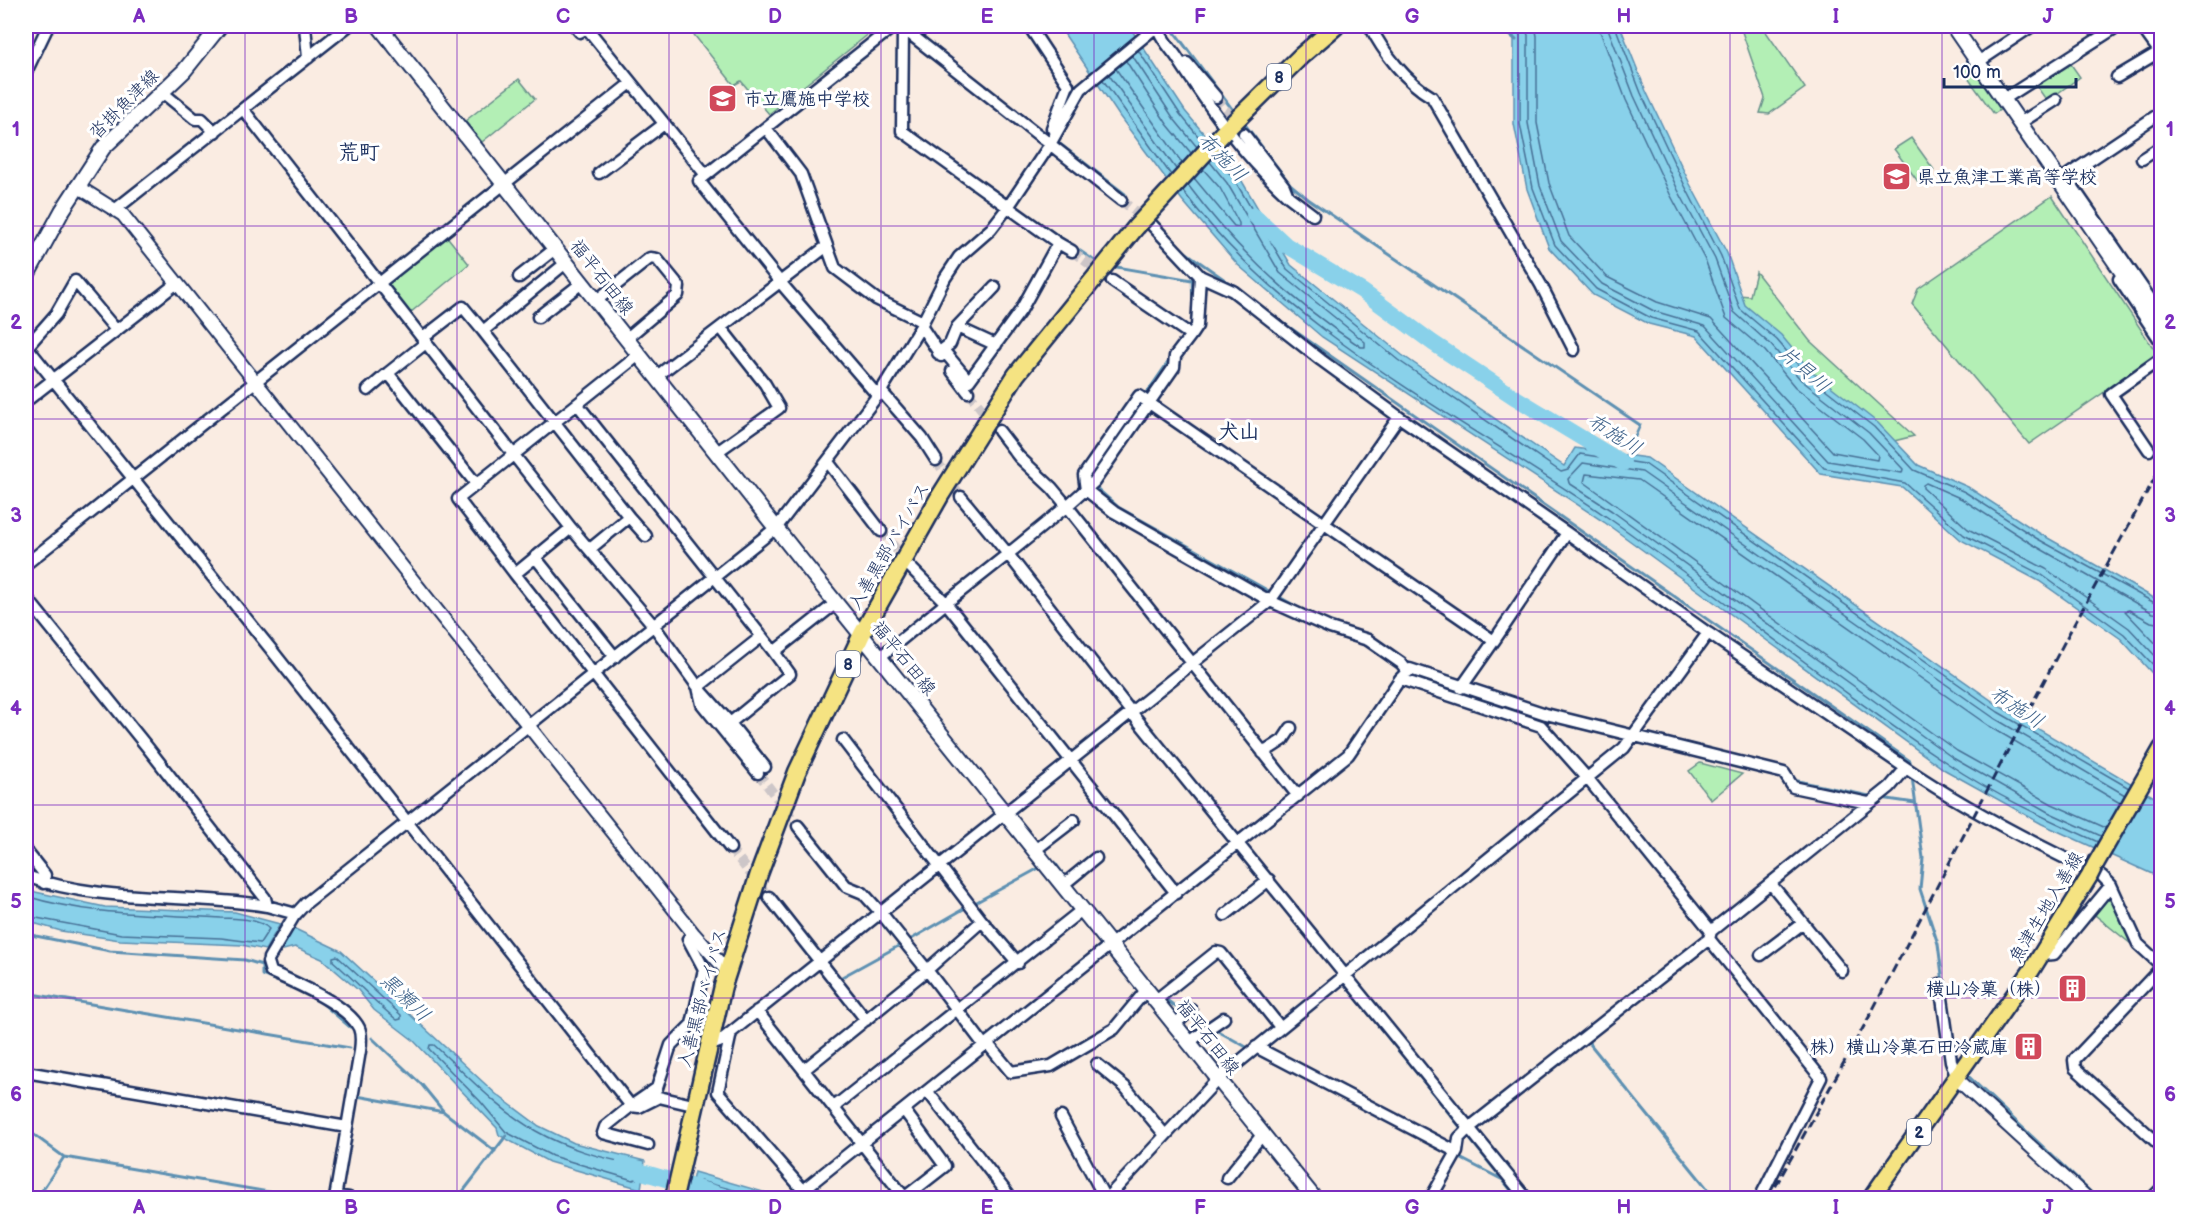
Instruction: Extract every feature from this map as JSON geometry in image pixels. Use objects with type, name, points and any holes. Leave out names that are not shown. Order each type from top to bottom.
[{"type":"highway","name":"入善黒部バイパス","points":[[674,1198],[693,1106],[727,971],[759,874],[797,772],[862,634],[940,496],[1016,375],[1225,131],[1301,56],[1336,26]]},
{"type":"main road","name":"福平石田線","points":[[379,26],[506,183],[836,603],[1314,1198]]},
{"type":"main road","points":[[1953,26],[2162,330]]},
{"type":"main road","name":"沓掛魚津線","points":[[26,277],[77,186],[117,133],[184,71],[216,30]]},
{"type":"main road","name":"魚津生地入善線","points":[[1871,1198],[1957,1079],[2041,955],[2162,748]]},
{"type":"street","points":[[26,72],[48,26]]},
{"type":"street","points":[[199,26],[216,30]]},
{"type":"street","points":[[305,26],[308,57]]},
{"type":"street","points":[[116,209],[348,26]]},
{"type":"street","points":[[582,26],[706,175]]},
{"type":"street","points":[[899,26],[699,181],[780,282],[922,438],[936,460]]},
{"type":"street","points":[[899,26],[1049,146],[1121,200]]},
{"type":"street","points":[[899,26],[902,131],[1072,251]]},
{"type":"street","points":[[1029,26],[1068,85],[1052,129],[1057,132]]},
{"type":"street","points":[[1370,26],[1376,37],[1416,87],[1432,97],[1542,285],[1575,350]]},
{"type":"street","points":[[1978,62],[2032,26]]},
{"type":"street","points":[[2004,99],[2118,26]]},
{"type":"street","points":[[2117,77],[2160,54],[2141,26]]},
{"type":"street","points":[[349,1198],[335,1197],[360,1051],[359,1028],[352,1019],[307,988],[272,972],[269,960],[295,915],[306,903],[777,527],[880,393],[922,324],[945,278],[959,257],[991,229],[1008,207],[1049,146],[1085,83],[1155,28]]},
{"type":"street","points":[[1155,28],[1225,131],[1288,196],[1313,215]]},
{"type":"street","points":[[1155,28],[1216,98]]},
{"type":"street","points":[[26,564],[631,83]]},
{"type":"street","points":[[162,92],[195,119],[202,119],[215,132]]},
{"type":"street","points":[[2020,123],[2056,100]]},
{"type":"street","points":[[243,109],[381,282],[571,528],[654,626],[698,687],[730,723],[762,770],[702,704],[698,687]]},
{"type":"street","points":[[2060,180],[2162,112]]},
{"type":"street","points":[[599,173],[664,124]]},
{"type":"street","points":[[766,128],[801,174],[835,268],[842,276],[876,299],[922,324],[968,392]]},
{"type":"street","points":[[1244,135],[1284,186],[1288,196]]},
{"type":"street","points":[[2142,159],[2162,146]]},
{"type":"street","points":[[2060,180],[2162,316]]},
{"type":"street","points":[[2060,180],[2162,343]]},
{"type":"street","points":[[77,186],[116,209],[256,381],[693,933],[727,971]]},
{"type":"street","points":[[1144,226],[1200,276],[1233,291],[1399,417],[1906,768],[1952,799],[1993,819],[2031,843],[2102,876],[2111,885],[2138,944],[2162,967],[2074,1060],[2075,1068],[2162,1147]]},
{"type":"street","points":[[940,351],[969,381],[1032,292],[1058,243]]},
{"type":"street","points":[[657,376],[827,246]]},
{"type":"street","points":[[519,277],[556,248]]},
{"type":"street","points":[[597,300],[650,258],[657,259],[679,286],[678,295],[627,338]]},
{"type":"street","points":[[483,331],[567,262]]},
{"type":"street","points":[[880,657],[1086,490],[1174,367],[1174,356],[1197,327],[1200,276]]},
{"type":"street","points":[[1112,280],[1191,335]]},
{"type":"street","points":[[116,330],[75,281],[56,314],[27,347],[55,379],[631,1106],[639,1107],[660,1097],[693,1106]]},
{"type":"street","points":[[538,317],[583,282]]},
{"type":"street","points":[[26,401],[177,283]]},
{"type":"street","points":[[940,351],[950,344],[957,327],[995,287]]},
{"type":"street","points":[[368,390],[463,307],[646,536]]},
{"type":"street","points":[[717,452],[778,408],[765,384],[721,327]]},
{"type":"street","points":[[957,327],[996,345]]},
{"type":"street","points":[[640,354],[458,500],[730,848]]},
{"type":"street","points":[[2150,450],[2111,394],[2162,358]]},
{"type":"street","points":[[388,373],[477,485]]},
{"type":"street","points":[[1150,402],[1494,641]]},
{"type":"street","points":[[578,405],[790,674],[730,723]]},
{"type":"street","points":[[708,1046],[719,1042],[820,960],[882,914],[1004,812],[1131,712],[1190,662],[1270,601],[1399,417]]},
{"type":"street","points":[[999,431],[1018,457],[1035,475],[1052,488],[1298,796]]},
{"type":"street","points":[[828,462],[881,531]]},
{"type":"street","points":[[1086,490],[1114,512],[1270,601],[1330,628],[1368,640],[1401,663],[1404,676]]},
{"type":"street","points":[[961,497],[1131,712],[1526,1198]]},
{"type":"street","points":[[590,549],[629,517]]},
{"type":"street","points":[[515,574],[571,528]]},
{"type":"street","points":[[1461,688],[1567,533]]},
{"type":"street","points":[[535,557],[615,657]]},
{"type":"street","points":[[911,568],[946,603],[1176,893]]},
{"type":"street","points":[[26,597],[156,758],[265,898],[267,906]]},
{"type":"street","points":[[774,652],[836,603]]},
{"type":"street","points":[[1061,1117],[1106,1198],[1218,1079],[1588,778],[1636,736],[1708,633]]},
{"type":"street","points":[[698,687],[761,637]]},
{"type":"street","points":[[730,1033],[718,1092],[803,1190],[1348,755],[1410,669],[1461,688],[1546,714],[1784,773],[1793,787],[1868,803]]},
{"type":"street","points":[[1404,676],[1541,726],[1588,778],[1821,1078],[1760,1198]]},
{"type":"street","points":[[1263,753],[1282,740],[1291,728]]},
{"type":"street","points":[[843,740],[982,921],[1018,963]]},
{"type":"street","points":[[1431,1198],[1457,1152],[1459,1138],[1469,1128],[1890,787],[1906,768]]},
{"type":"street","points":[[1035,850],[1074,820]]},
{"type":"street","points":[[798,826],[846,885],[863,893],[882,914],[958,1011],[1011,1072],[1051,1066],[1114,1029],[1147,989]]},
{"type":"street","points":[[26,851],[45,875],[44,883]]},
{"type":"street","points":[[1063,885],[1096,858]]},
{"type":"street","points":[[26,876],[44,883],[109,895],[226,901],[267,906],[295,915]]},
{"type":"street","points":[[1225,915],[1269,880]]},
{"type":"street","points":[[1771,884],[1842,971]]},
{"type":"street","points":[[2041,955],[2054,954],[2111,885]]},
{"type":"street","points":[[769,897],[866,1020]]},
{"type":"street","points":[[834,1107],[958,1011],[1083,909]]},
{"type":"street","points":[[805,1069],[927,970],[982,921]]},
{"type":"street","points":[[1761,955],[1803,923]]},
{"type":"street","points":[[648,1145],[603,1133],[605,1127],[657,1088],[671,1045],[692,1024],[704,969],[688,939],[693,933]]},
{"type":"street","points":[[1156,1000],[1216,952],[1221,953],[1280,1027]]},
{"type":"street","points":[[1940,984],[1951,1061],[1957,1079],[2087,1198]]},
{"type":"street","points":[[1175,1024],[1191,1010]]},
{"type":"street","points":[[757,1011],[805,1069],[904,1198],[945,1166],[904,1110]]},
{"type":"street","points":[[1189,1042],[1224,1018]]},
{"type":"street","points":[[1256,1047],[1457,1152]]},
{"type":"street","points":[[1097,1064],[1125,1087],[1165,1135]]},
{"type":"street","points":[[26,1072],[347,1128]]},
{"type":"street","points":[[928,1092],[1011,1198]]},
{"type":"street","points":[[1227,1178],[1262,1135]]},
{"type":"street","points":[[2152,1198],[2162,1188]]},
{"type":"green space","points":[[687,26],[874,26],[876,28],[769,114],[741,81],[734,85]]},
{"type":"green space","points":[[1740,26],[1762,26],[1805,88],[1769,114],[1760,113],[1765,98]]},
{"type":"green space","points":[[2068,60],[2080,77],[2047,101],[2035,84]]},
{"type":"green space","points":[[1969,61],[2001,109],[1994,114],[1960,67]]},
{"type":"green space","points":[[519,79],[535,99],[482,142],[465,121]]},
{"type":"green space","points":[[1911,138],[1934,170],[1919,183],[1894,149]]},
{"type":"green space","points":[[2052,196],[2158,355],[2029,444],[1912,304],[1918,289]]},
{"type":"green space","points":[[445,234],[469,264],[410,313],[385,282]]},
{"type":"green space","points":[[1756,272],[1810,341],[1914,436],[1870,447],[1725,294],[1750,296]]},
{"type":"green space","points":[[1700,763],[1742,774],[1711,800],[1689,771]]},
{"type":"green space","points":[[2110,892],[2136,948],[2095,915]]},
{"type":"water","points":[[1059,26],[1129,26],[1185,111],[1239,176],[1291,265],[1402,355],[1564,466],[1575,448],[1647,458],[2001,707],[2161,801],[2161,878],[2042,824],[1945,770],[1604,522],[1322,337],[1238,265],[1182,200],[1120,117]]},
{"type":"water","name":"片貝川","points":[[1505,26],[1620,26],[1646,91],[1690,184],[1727,253],[1745,305],[1781,335],[1810,370],[1878,423],[1918,465],[1968,487],[2039,533],[2161,602],[2161,683],[2121,639],[2039,581],[1961,540],[1902,487],[1821,474],[1696,336],[1649,324],[1593,295],[1549,248],[1527,189],[1514,124],[1514,36]]},
{"type":"water","points":[[26,890],[105,907],[235,912],[280,924],[265,950],[242,945],[120,940],[61,931],[26,921]]},
{"type":"water","points":[[293,928],[341,951],[496,1094],[539,1126],[574,1143],[645,1161],[641,1189],[549,1162],[499,1135],[497,1128],[413,1040],[374,1010],[358,990],[322,959],[295,947],[279,951]]},
{"type":"water","points":[[694,1172],[784,1198],[688,1198]]},
{"type":"waterway","points":[[1170,26],[1235,113]]},
{"type":"waterway","points":[[1499,26],[1516,40]]},
{"type":"waterway","points":[[1006,103],[1050,137]]},
{"type":"waterway","points":[[1243,122],[1290,184],[1308,199],[1640,425],[1626,457]]},
{"type":"waterway","points":[[1056,141],[1125,194]]},
{"type":"waterway","points":[[1015,206],[1099,264]]},
{"type":"waterway","name":"布施川","points":[[1254,215],[1286,245],[1362,291],[1433,343],[1516,398],[1623,463]]},
{"type":"waterway","points":[[1181,249],[1235,287]]},
{"type":"waterway","points":[[1111,266],[1192,280]]},
{"type":"waterway","points":[[1192,271],[1193,316]]},
{"type":"waterway","points":[[1269,313],[1910,761],[1911,767]]},
{"type":"waterway","points":[[1144,397],[1171,358]]},
{"type":"waterway","points":[[1089,479],[1134,412]]},
{"type":"waterway","points":[[1094,486],[1118,507],[1299,608]]},
{"type":"waterway","points":[[1415,675],[1473,698],[1533,715]]},
{"type":"waterway","points":[[1731,765],[1783,778]]},
{"type":"waterway","points":[[1912,777],[1923,858],[1920,889],[1938,944],[1943,982]]},
{"type":"waterway","points":[[1793,780],[1874,797]]},
{"type":"waterway","points":[[1881,798],[1915,803]]},
{"type":"waterway","points":[[1055,863],[1066,878]]},
{"type":"waterway","points":[[973,904],[1039,868]]},
{"type":"waterway","points":[[1070,883],[1139,972],[1170,1002],[1184,1012]]},
{"type":"waterway","points":[[908,941],[967,907]]},
{"type":"waterway","points":[[26,934],[110,951],[245,960],[262,965],[262,975],[287,985]]},
{"type":"waterway","points":[[840,978],[902,944]]},
{"type":"waterway","points":[[1343,982],[1503,1180]]},
{"type":"waterway","points":[[296,989],[322,1003],[350,1027]]},
{"type":"waterway","points":[[26,993],[350,1048]]},
{"type":"waterway","points":[[1190,1016],[1208,1026]]},
{"type":"waterway","points":[[1214,1029],[1250,1049]]},
{"type":"waterway","points":[[372,1038],[422,1085],[444,1112]]},
{"type":"waterway","points":[[1586,1039],[1715,1198]]},
{"type":"waterway","points":[[1966,1074],[2097,1198]]},
{"type":"waterway","points":[[357,1096],[444,1112],[495,1151]]},
{"type":"waterway","points":[[26,1129],[64,1157],[304,1198]]},
{"type":"waterway","points":[[458,1198],[506,1136]]},
{"type":"waterway","points":[[37,1198],[64,1157]]},
{"type":"waterway","points":[[1458,1157],[1503,1180],[1517,1198]]},
{"type":"waterway","name":"黒瀬川","points":[[622,1166],[730,1198]]},
{"type":"tunnel","points":[[1216,97],[1244,134]]},
{"type":"tunnel","points":[[1121,200],[1147,221]]},
{"type":"tunnel","points":[[1072,251],[1103,274]]},
{"type":"tunnel","points":[[968,392],[999,431]]},
{"type":"tunnel","points":[[936,460],[961,497]]},
{"type":"tunnel","points":[[881,531],[908,563]]},
{"type":"tunnel","points":[[758,773],[798,826]]},
{"type":"tunnel","points":[[730,848],[769,897]]},
{"type":"railway","points":[[1769,1198],[1869,1017],[2067,637],[2162,465]]},
{"type":"place","name":"市立鷹施中学校","points":[[723,99]]},
{"type":"place","name":"県立魚津工業高等学校","points":[[1896,177]]},
{"type":"place","name":"横山冷菓（株）","points":[[2073,989]]},
{"type":"place","name":"株）横山冷菓石田冷蔵庫","points":[[2029,1047]]},
{"type":"district","name":"荒町","points":[[359,152]]},
{"type":"district","name":"犬山","points":[[1239,431]]}]
